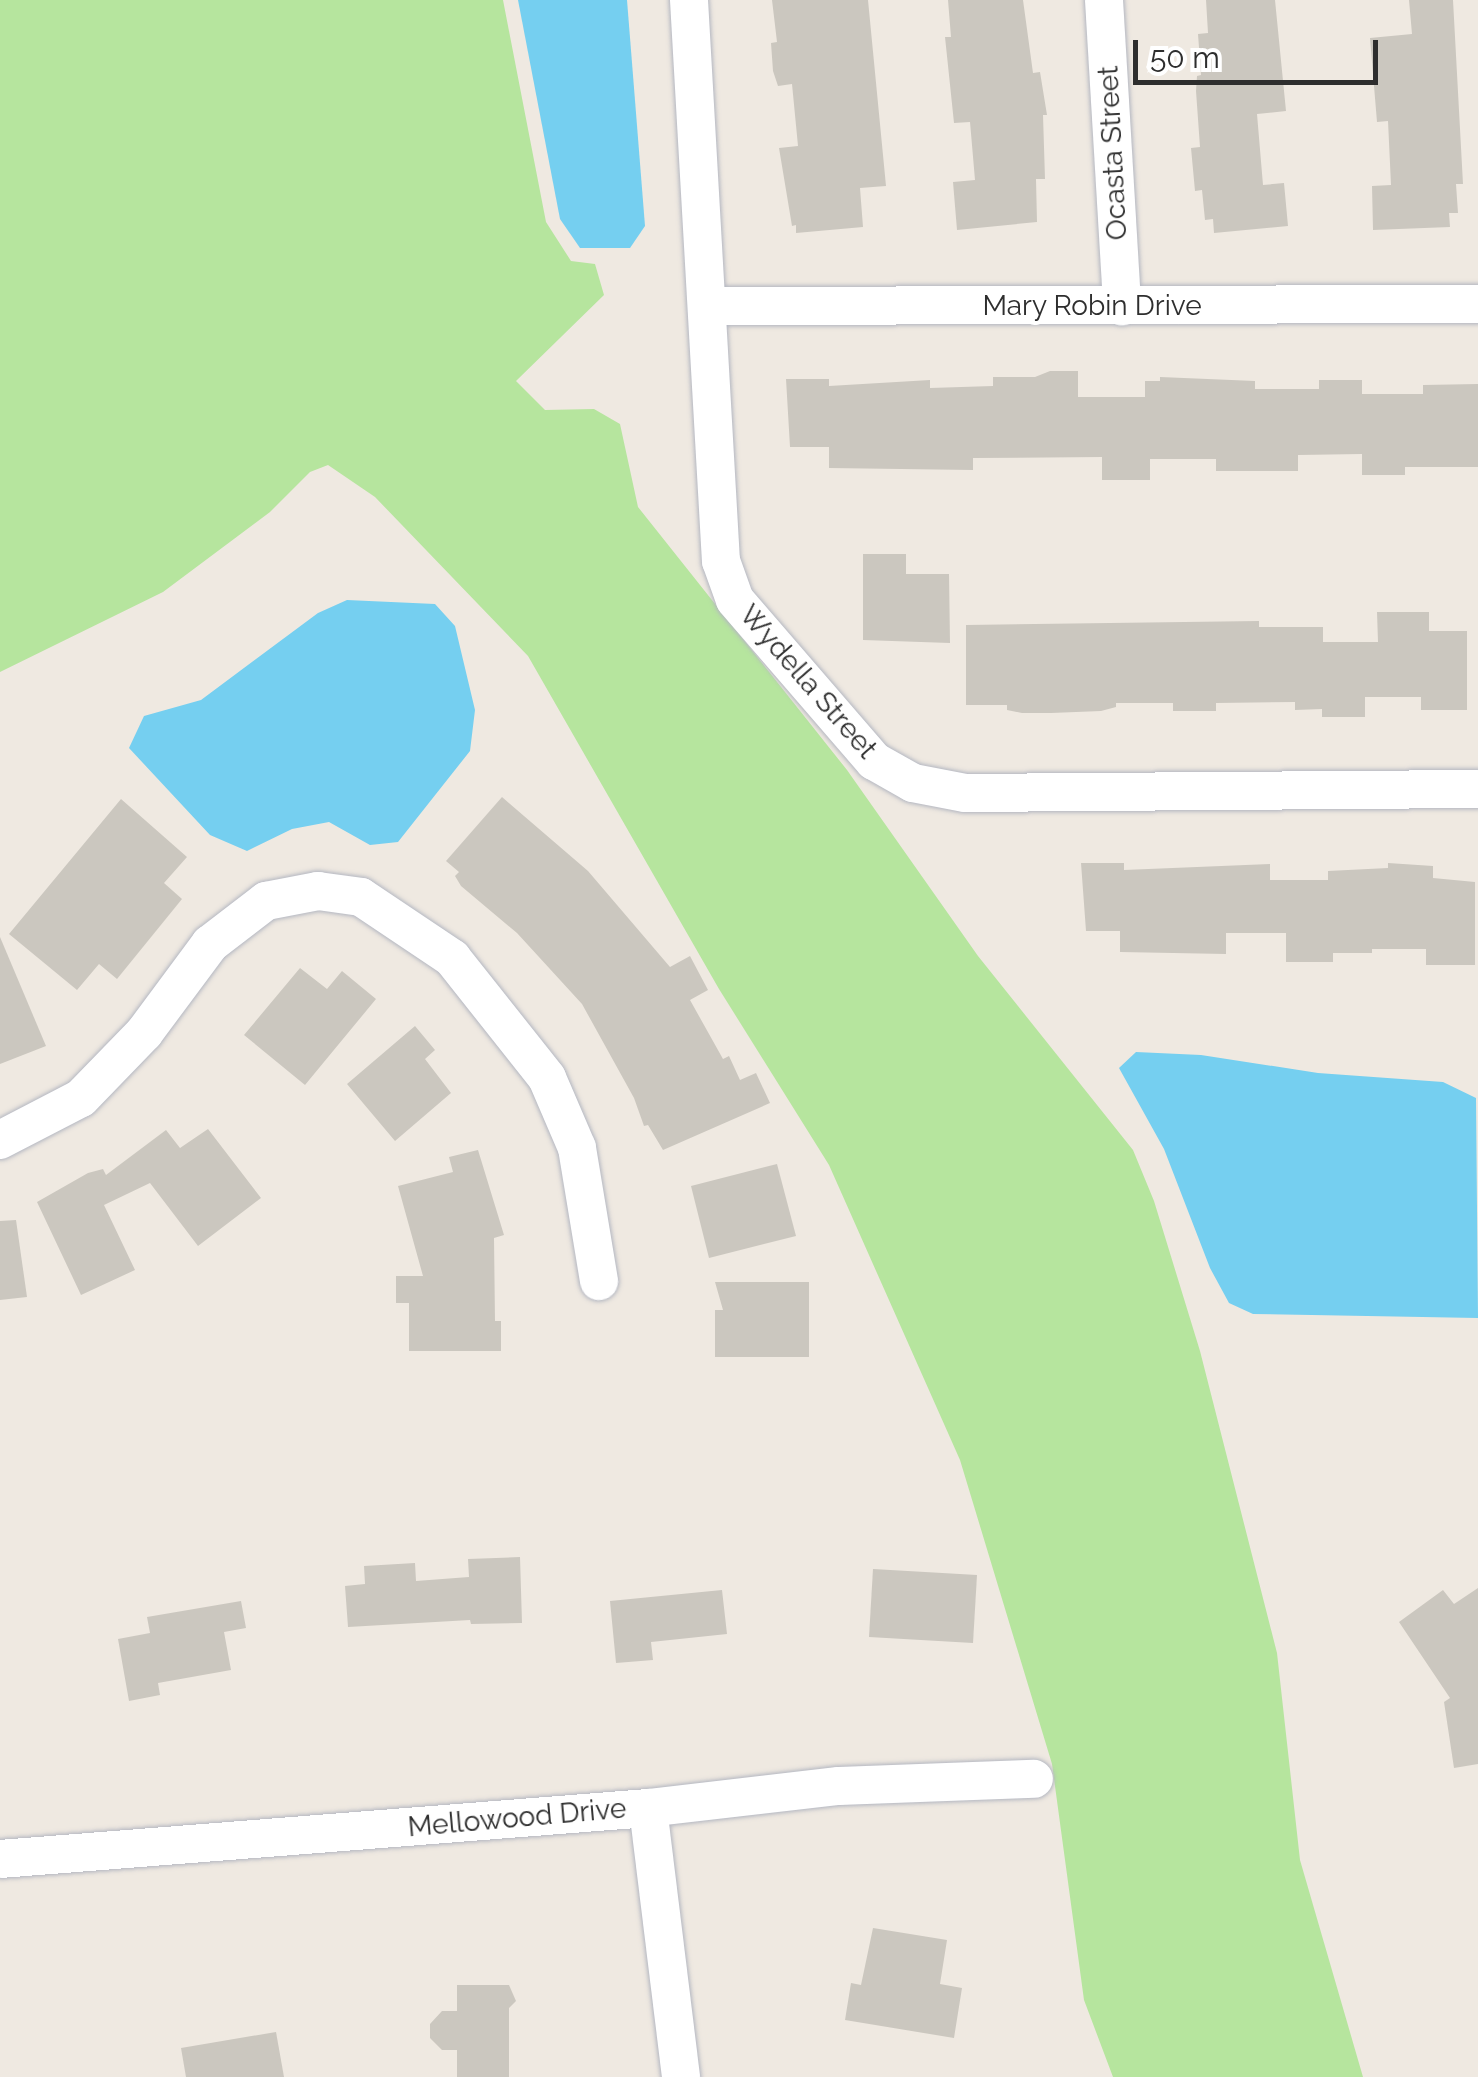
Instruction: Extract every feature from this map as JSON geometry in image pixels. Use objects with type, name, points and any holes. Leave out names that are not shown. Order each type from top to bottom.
[{"type":"street","name":"Wydella Street","points":[[689,0],[721,561],[735,600],[874,761],[913,783],[964,793],[1478,789]]},
{"type":"street","name":"Ocasta Street","points":[[1104,0],[1122,306]]},
{"type":"street","name":"Mary Robin Drive","points":[[706,306],[1478,304]]},
{"type":"street","points":[[0,1140],[81,1098],[144,1034],[210,944],[266,901],[318,891],[360,897],[452,958],[548,1078],[577,1148],[599,1280]]},
{"type":"street","name":"Mellowood Drive","points":[[0,1859],[648,1808],[839,1786],[1034,1779]]},
{"type":"street","points":[[648,1808],[682,2077]]},
{"type":"green space","points":[[0,0],[503,0],[546,222],[571,261],[595,264],[604,295],[516,381],[545,410],[594,409],[620,424],[638,507],[847,770],[978,956],[1133,1150],[1154,1201],[1200,1351],[1277,1653],[1300,1860],[1363,2077],[1113,2077],[1084,2000],[1052,1764],[960,1460],[829,1165],[719,989],[528,656],[375,497],[328,465],[310,472],[270,512],[163,592],[0,672]]},
{"type":"water","points":[[518,0],[627,0],[645,226],[630,248],[580,248],[560,219]]},
{"type":"water","points":[[347,600],[435,604],[455,626],[475,710],[470,751],[398,842],[370,845],[329,822],[292,829],[247,851],[210,835],[129,748],[144,716],[201,700],[318,613]]},
{"type":"water","points":[[1136,1052],[1201,1055],[1318,1073],[1443,1082],[1476,1098],[1478,1318],[1253,1314],[1229,1303],[1210,1268],[1164,1149],[1119,1068]]},
{"type":"building","points":[[772,0],[868,0],[886,186],[860,188],[863,227],[796,233],[796,225],[792,226],[779,148],[798,146],[792,84],[778,86],[773,71],[771,43],[777,42]]},
{"type":"building","points":[[948,0],[1023,0],[1033,73],[1040,72],[1047,115],[1043,115],[1045,179],[1036,179],[1037,222],[957,230],[953,182],[975,180],[970,122],[954,123],[945,37],[951,37]]},
{"type":"building","points":[[1206,0],[1275,0],[1286,111],[1257,114],[1263,185],[1284,183],[1288,226],[1214,233],[1213,219],[1205,220],[1202,190],[1195,191],[1191,148],[1200,147],[1196,91],[1197,76],[1201,75],[1198,34],[1208,33]]},
{"type":"building","points":[[1409,0],[1453,0],[1463,184],[1456,184],[1458,213],[1449,213],[1450,227],[1373,230],[1372,186],[1391,185],[1388,121],[1377,122],[1370,38],[1412,34]]},
{"type":"building","points":[[1050,371],[1078,371],[1078,397],[1145,397],[1145,381],[1160,381],[1160,377],[1255,381],[1255,389],[1319,389],[1319,380],[1362,380],[1362,394],[1423,394],[1423,385],[1478,384],[1478,467],[1405,467],[1405,475],[1362,475],[1362,454],[1298,455],[1298,471],[1216,471],[1216,459],[1150,459],[1150,480],[1102,480],[1102,457],[973,458],[973,470],[829,468],[829,447],[790,447],[786,379],[829,379],[829,386],[930,380],[930,388],[993,386],[993,377],[1035,377]]},
{"type":"building","points":[[863,554],[906,554],[906,574],[949,574],[950,643],[863,640]]},
{"type":"building","points":[[1377,612],[1429,612],[1429,631],[1467,631],[1467,710],[1421,710],[1421,697],[1365,697],[1365,717],[1322,717],[1322,709],[1295,710],[1295,702],[1216,703],[1216,711],[1173,711],[1173,703],[1116,703],[1116,707],[1101,711],[1051,713],[1022,713],[1007,710],[1007,705],[966,705],[966,625],[1259,621],[1259,627],[1323,627],[1323,642],[1378,642]]},
{"type":"building","points":[[502,797],[588,871],[670,967],[690,956],[708,990],[690,1000],[723,1059],[729,1056],[740,1080],[756,1073],[770,1103],[663,1150],[648,1125],[644,1126],[634,1098],[582,1004],[517,933],[461,886],[455,876],[459,872],[446,861]]},
{"type":"building","points":[[121,799],[187,857],[164,883],[182,899],[117,979],[99,964],[77,990],[9,934]]},
{"type":"building","points":[[1081,863],[1124,863],[1124,870],[1270,864],[1270,880],[1328,880],[1328,871],[1388,868],[1388,863],[1433,866],[1433,878],[1475,882],[1475,965],[1426,965],[1426,949],[1372,949],[1372,953],[1333,953],[1333,962],[1286,962],[1286,933],[1226,933],[1226,954],[1120,952],[1120,931],[1086,931]]},
{"type":"building","points":[[0,937],[46,1046],[0,1064]]},
{"type":"building","points":[[300,968],[327,989],[342,971],[376,999],[305,1085],[244,1035]]},
{"type":"building","points":[[415,1026],[435,1050],[425,1059],[451,1093],[395,1141],[347,1084]]},
{"type":"building","points":[[208,1129],[261,1198],[198,1246],[150,1183],[104,1205],[135,1270],[81,1295],[37,1202],[88,1173],[103,1169],[106,1175],[166,1130],[180,1148]]},
{"type":"building","points":[[478,1150],[504,1235],[494,1238],[495,1321],[501,1321],[501,1351],[409,1351],[409,1303],[396,1303],[396,1276],[423,1276],[398,1186],[453,1172],[449,1157]]},
{"type":"building","points":[[777,1164],[796,1236],[709,1258],[691,1186]]},
{"type":"building","points":[[16,1220],[27,1297],[0,1300],[0,1221]]},
{"type":"building","points":[[715,1282],[809,1282],[809,1357],[715,1357],[715,1310],[723,1310]]},
{"type":"building","points":[[520,1557],[522,1623],[471,1624],[470,1620],[348,1627],[345,1586],[365,1584],[364,1566],[415,1563],[416,1581],[469,1577],[468,1559]]},
{"type":"building","points":[[873,1569],[977,1575],[973,1643],[869,1637]]},
{"type":"building","points":[[1478,1588],[1478,1764],[1454,1768],[1444,1702],[1450,1698],[1399,1622],[1443,1590],[1454,1604]]},
{"type":"building","points":[[722,1590],[727,1634],[651,1642],[653,1660],[616,1663],[610,1601]]},
{"type":"building","points":[[241,1601],[246,1628],[224,1632],[231,1670],[158,1683],[160,1695],[129,1701],[118,1639],[150,1633],[147,1617]]},
{"type":"building","points":[[873,1928],[947,1940],[940,1984],[962,1988],[954,2038],[845,2020],[851,1983],[861,1985]]},
{"type":"building","points":[[457,1985],[509,1985],[516,2001],[509,2008],[509,2077],[457,2077],[457,2050],[442,2050],[430,2038],[430,2024],[442,2011],[457,2011]]},
{"type":"building","points":[[276,2032],[284,2077],[186,2077],[181,2048]]}]
